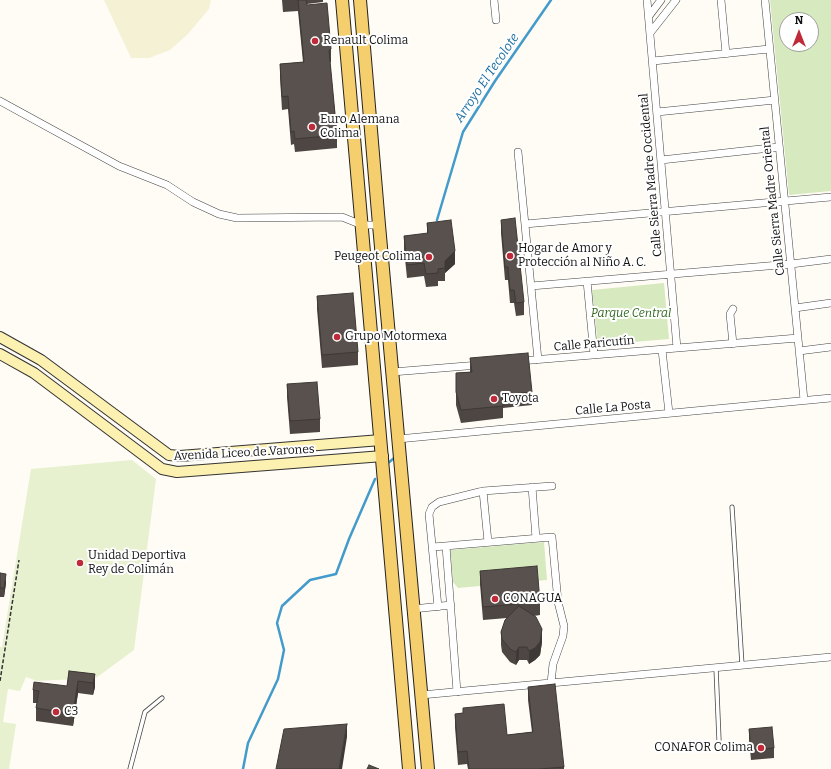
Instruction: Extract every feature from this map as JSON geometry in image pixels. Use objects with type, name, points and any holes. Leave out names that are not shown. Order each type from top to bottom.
[{"type":"main road","points":[[342,0],[386,491],[409,769]]},
{"type":"main road","points":[[360,0],[378,225],[428,769]]},
{"type":"main road","points":[[386,491],[402,489]]},
{"type":"street","points":[[494,0],[496,20]]},
{"type":"street","name":"Calle Sierra Madre Occidental","points":[[647,0],[677,348]]},
{"type":"street","points":[[649,16],[661,0]]},
{"type":"street","points":[[650,34],[676,0]]},
{"type":"street","points":[[721,0],[726,54]]},
{"type":"street","name":"Calle Sierra Madre Oriental","points":[[765,0],[804,400]]},
{"type":"street","points":[[653,61],[769,49]]},
{"type":"street","points":[[657,112],[774,100]]},
{"type":"street","points":[[0,101],[119,166],[167,185],[193,202],[219,214],[236,218],[342,217],[362,225],[378,225]]},
{"type":"street","points":[[661,160],[779,147]]},
{"type":"street","points":[[518,152],[538,360]]},
{"type":"street","points":[[525,224],[831,197]]},
{"type":"street","points":[[531,286],[791,264],[831,259]]},
{"type":"street","points":[[587,281],[594,355]]},
{"type":"street","points":[[795,308],[831,303]]},
{"type":"street","points":[[733,309],[730,314],[733,344]]},
{"type":"street","name":"Avenida Liceo de Varones","points":[[0,337],[41,360],[169,455],[180,456],[381,440]]},
{"type":"street","name":"Calle Paricutín","points":[[515,362],[798,338]]},
{"type":"street","points":[[799,351],[831,347]]},
{"type":"street","points":[[662,350],[669,413]]},
{"type":"street","name":"Avenida Liceo de Varones","points":[[0,354],[34,373],[162,469],[177,472],[382,456]]},
{"type":"street","points":[[392,372],[484,364]]},
{"type":"street","name":"Calle La Posta","points":[[398,439],[831,398]]},
{"type":"street","points":[[149,460],[158,448]]},
{"type":"street","points":[[438,606],[429,514],[432,507],[439,502],[483,491],[552,486]]},
{"type":"street","points":[[532,487],[536,538]]},
{"type":"street","points":[[483,491],[488,542]]},
{"type":"street","points":[[433,547],[552,537],[558,602],[564,626],[563,636],[553,664],[551,683]]},
{"type":"street","points":[[446,546],[457,692]]},
{"type":"street","points":[[413,609],[451,605]]},
{"type":"street","points":[[421,695],[831,657]]},
{"type":"lane","points":[[732,507],[742,665]]},
{"type":"lane","points":[[716,668],[719,740]]},
{"type":"lane","points":[[130,769],[145,712],[162,698]]},
{"type":"path","points":[[0,681],[19,560]]},
{"type":"shaded area","points":[[104,0],[211,0],[209,9],[188,34],[170,50],[149,58],[131,58]]},
{"type":"green space","points":[[770,0],[831,0],[831,191],[789,195]]},
{"type":"green space","name":"Parque Central","points":[[664,283],[669,339],[598,345],[592,290]]},
{"type":"green space","name":"Unidad Deportiva Rey de Colimán","points":[[132,460],[156,479],[134,650],[96,678],[37,681],[26,677],[20,691],[8,689],[3,722],[16,724],[9,769],[0,769],[0,647],[2,647],[31,469]]},
{"type":"green space","points":[[544,542],[547,580],[458,588],[453,582],[450,550]]},
{"type":"building","points":[[298,0],[306,0],[307,5],[327,3],[331,49],[329,50],[337,135],[295,139],[294,131],[291,132],[288,96],[282,97],[280,64],[304,62]]},
{"type":"building","name":"Hogar de Amor y Protección al Niño A. C.","points":[[515,218],[524,302],[516,303],[514,290],[510,290],[508,267],[505,267],[501,220]]},
{"type":"building","name":"Peugeot Colima","points":[[451,220],[455,251],[445,261],[445,268],[438,269],[438,273],[426,274],[424,263],[407,265],[404,236],[428,233],[427,223]]},
{"type":"building","name":"Grupo Motormexa","points":[[353,293],[358,352],[322,355],[317,296]]},
{"type":"building","name":"Toyota","points":[[528,353],[532,392],[502,395],[503,406],[461,410],[456,392],[456,373],[472,372],[470,358]]},
{"type":"building","points":[[317,382],[320,419],[290,421],[287,384]]},
{"type":"building","points":[[537,566],[540,602],[483,607],[480,571]]},
{"type":"building","points":[[0,573],[6,574],[4,588],[0,588]]},
{"type":"building","points":[[519,606],[536,617],[542,629],[540,642],[535,648],[529,651],[527,647],[519,647],[516,652],[510,649],[502,639],[501,632],[505,620]]},
{"type":"building","points":[[69,671],[95,674],[93,683],[78,681],[73,714],[36,708],[39,691],[33,690],[34,682],[67,686]]},
{"type":"building","points":[[555,684],[564,767],[539,769],[469,769],[467,751],[458,752],[455,714],[463,713],[463,708],[504,704],[507,735],[533,732],[528,687]]},
{"type":"building","points":[[347,724],[339,769],[276,769],[284,729]]},
{"type":"building","points":[[772,727],[774,748],[751,750],[749,729]]},
{"type":"building","points":[[369,765],[379,769],[367,769]]},
{"type":"waterway","name":"Arroyo El Tecolote","points":[[437,220],[463,132],[495,81],[551,0]]},
{"type":"waterway","name":"Arroyo El Tecolote","points":[[387,464],[394,458]]},
{"type":"waterway","name":"Arroyo El Tecolote","points":[[243,769],[248,743],[278,679],[284,650],[277,623],[282,606],[310,580],[336,574],[349,539],[375,479]]},
{"type":"place","name":"Renault Colima","points":[[315,41]]},
{"type":"place","name":"Euro Alemana Colima","points":[[312,127]]},
{"type":"place","name":"Hogar de Amor y Protección al Niño A. C.","points":[[510,256]]},
{"type":"place","name":"Peugeot Colima","points":[[429,257]]},
{"type":"place","name":"Grupo Motormexa","points":[[337,337]]},
{"type":"place","name":"Toyota","points":[[494,399]]},
{"type":"place","name":"Unidad Deportiva Rey de Colimán","points":[[80,563]]},
{"type":"place","name":"CONAGUA","points":[[495,599]]},
{"type":"place","name":"C3","points":[[56,712]]},
{"type":"place","name":"CONAFOR Colima","points":[[761,748]]}]
